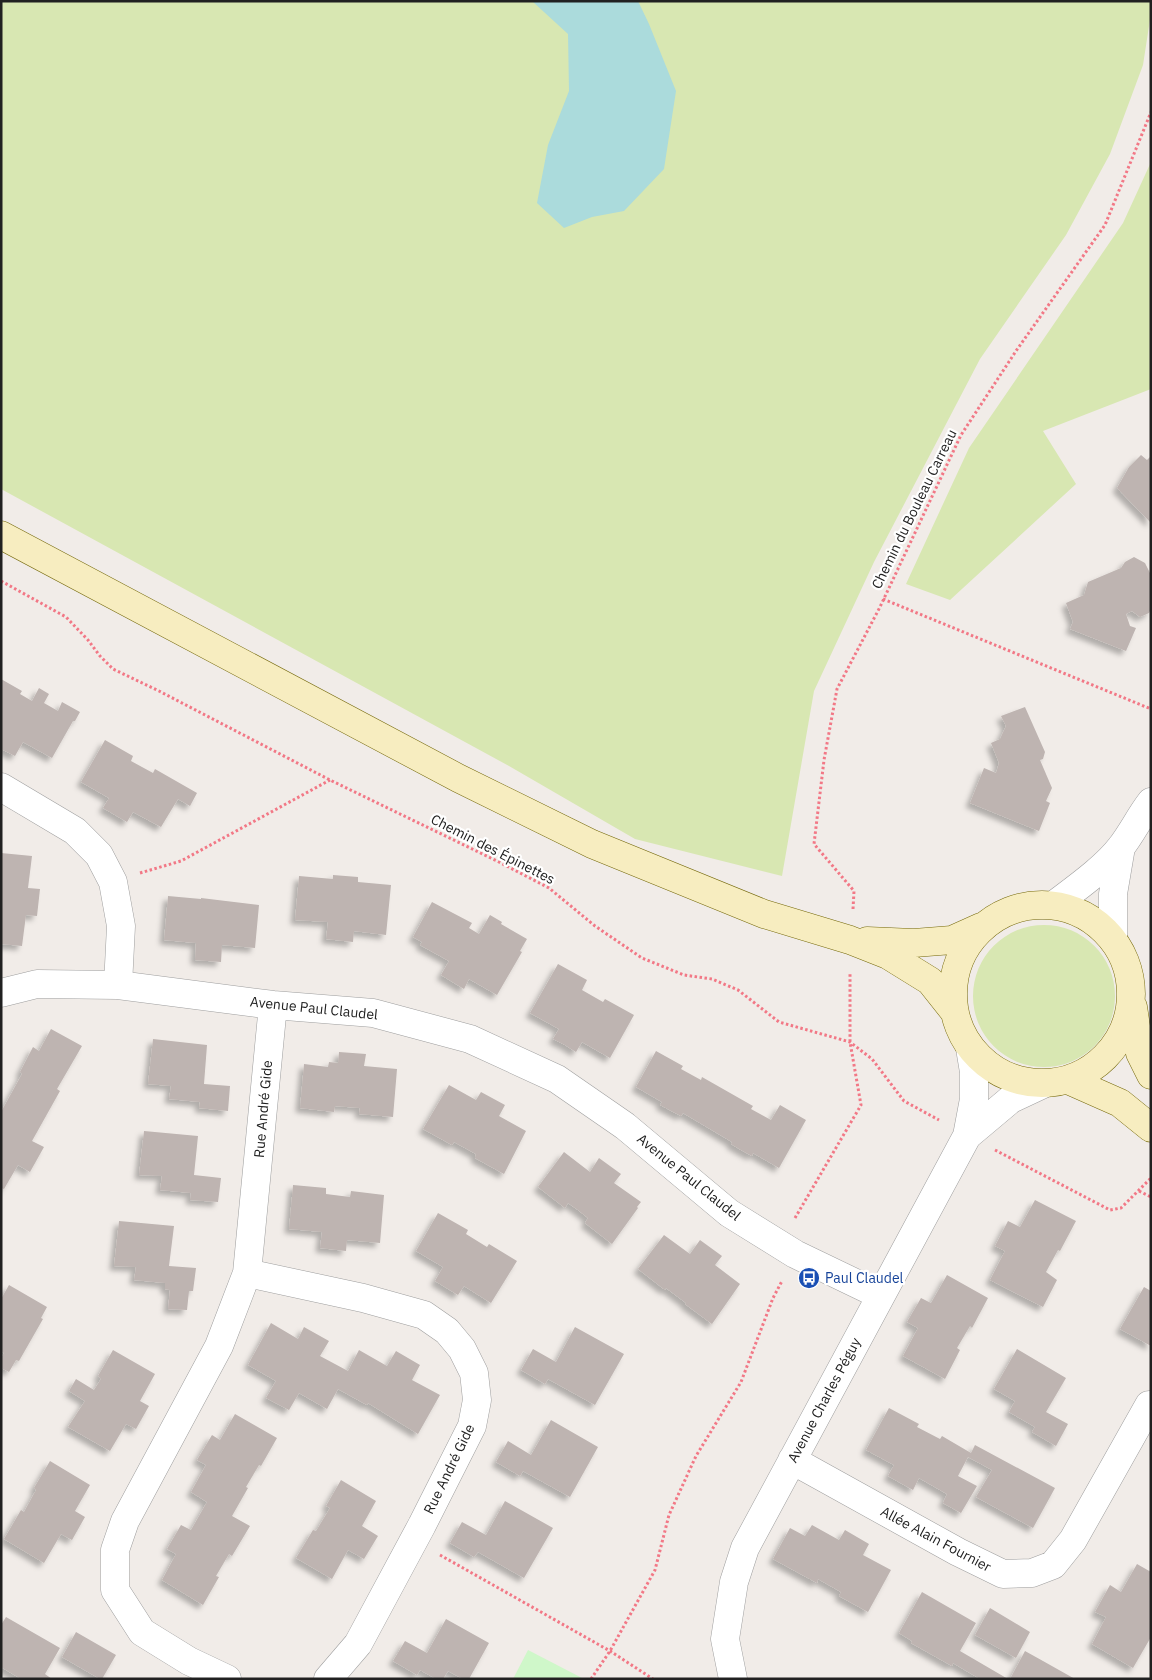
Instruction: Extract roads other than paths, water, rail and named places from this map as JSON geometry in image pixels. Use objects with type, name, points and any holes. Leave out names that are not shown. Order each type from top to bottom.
[{"type":"main road","points":[[1,535],[458,778],[592,844],[764,914],[850,940],[888,955],[930,981],[953,1010]]},
{"type":"main road","points":[[850,940],[914,943],[952,940],[983,926],[1004,912],[1029,905],[1054,905],[1076,911],[1096,923],[1112,938],[1124,957],[1130,977],[1140,1053],[1151,1075]]},
{"type":"main road","points":[[983,926],[963,949],[953,978],[953,1010],[959,1030],[970,1048],[990,1068],[1016,1080],[1056,1082],[1120,1103],[1151,1128]]},
{"type":"main road","points":[[1056,1082],[1092,1069],[1112,1050],[1126,1026],[1132,999]]},
{"type":"street","points":[[1,787],[75,831],[98,855],[113,882],[122,926],[118,985]]},
{"type":"street","points":[[1054,905],[1091,876],[1121,847],[1151,802]]},
{"type":"street","points":[[1112,938],[1113,894],[1121,847]]},
{"type":"street","name":"Avenue Paul Claudel","points":[[1,993],[37,984],[118,985],[273,1005],[373,1013],[470,1038],[557,1079],[625,1126],[729,1213],[795,1254],[880,1295]]},
{"type":"street","name":"Rue André Gide","points":[[227,1679],[189,1661],[142,1632],[115,1590],[115,1550],[125,1521],[219,1346],[247,1273],[273,1005]]},
{"type":"street","name":"Avenue Charles Péguy","points":[[733,1679],[725,1639],[734,1582],[745,1548],[880,1295],[968,1136],[974,1098],[974,1072],[970,1048]]},
{"type":"street","name":"Avenue Charles Péguy","points":[[968,1136],[1011,1099],[1056,1082]]},
{"type":"street","name":"Rue André Gide","points":[[247,1273],[363,1298],[424,1315],[447,1331],[462,1349],[474,1373],[478,1400],[472,1426],[358,1644],[328,1679]]},
{"type":"street","name":"Allée Alain Fournier","points":[[792,1460],[958,1552],[1004,1574],[1032,1573],[1053,1565],[1074,1540],[1149,1406]]},
{"type":"water","points":[[532,1],[638,1],[649,24],[676,91],[664,169],[624,211],[592,217],[564,228],[537,203],[548,145],[569,91],[568,34]]},
{"type":"place","name":"Paul Claudel","points":[[809,1278]]}]
